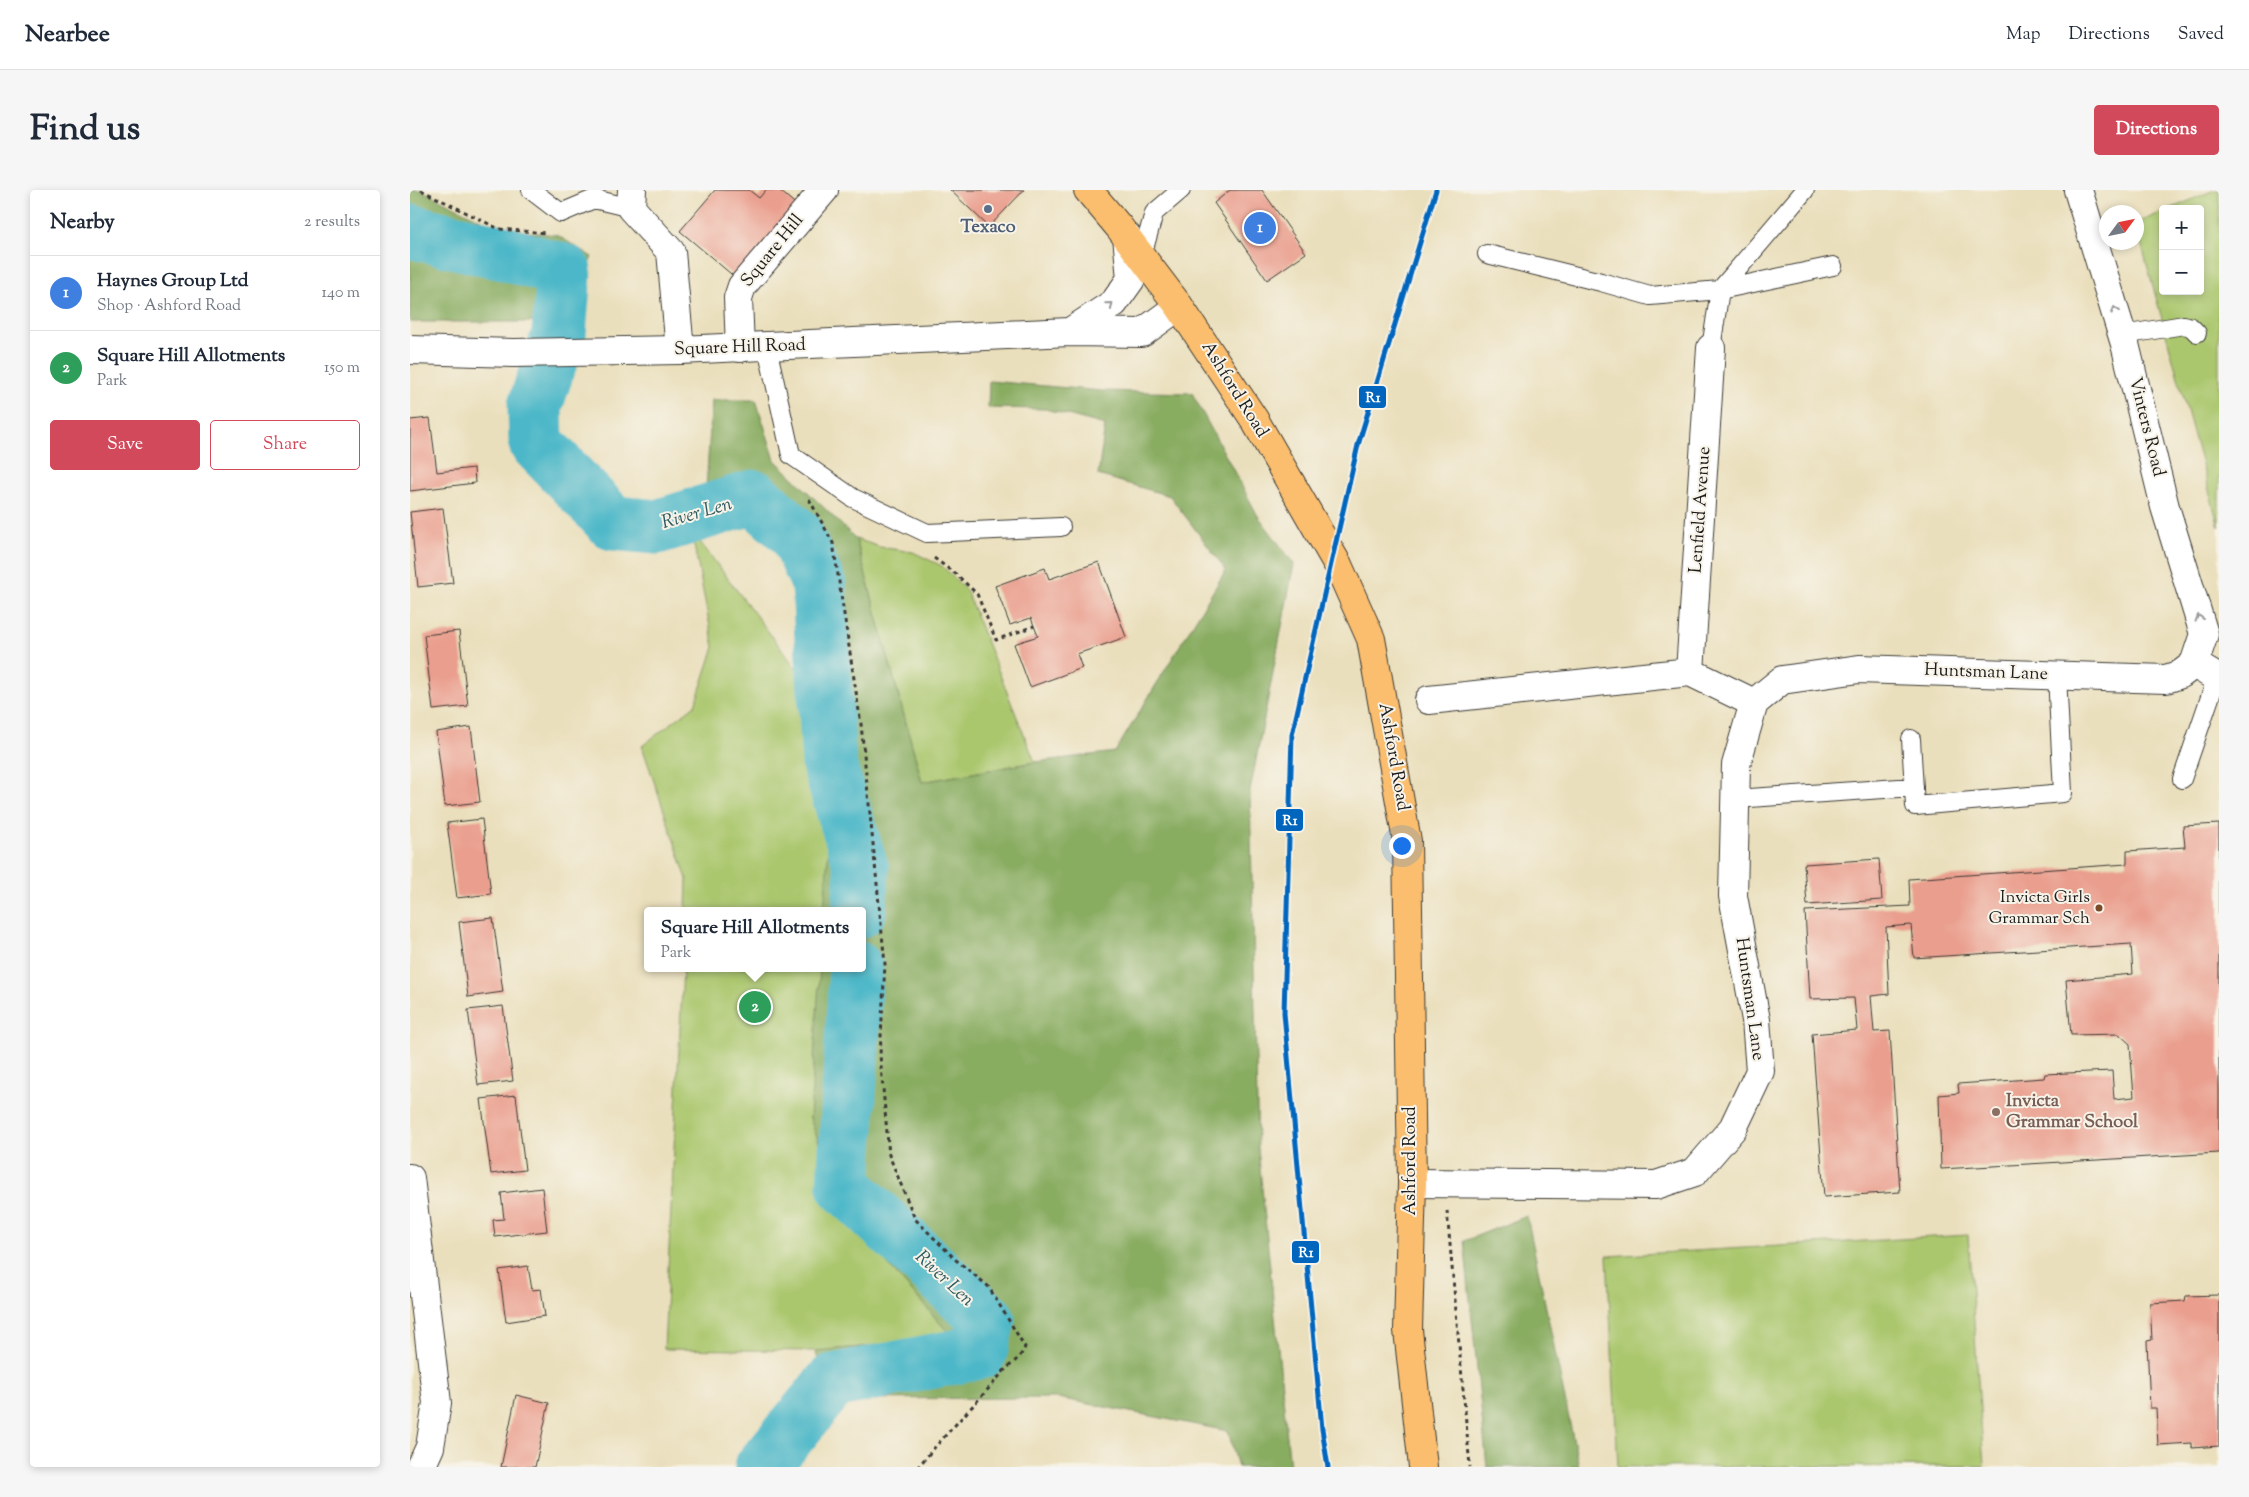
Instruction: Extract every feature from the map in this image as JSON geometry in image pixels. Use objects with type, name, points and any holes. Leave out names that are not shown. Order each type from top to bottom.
[{"type":"main road","name":"Ashford Road","points":[[1088,190],[1134,246],[1213,355],[1287,476],[1338,565],[1372,639],[1407,841],[1412,1183],[1408,1330],[1423,1467]]},
{"type":"street","name":"Square Hill","points":[[740,348],[738,298],[742,286],[824,190]]},
{"type":"street","name":"Vinters Road","points":[[2078,190],[2123,336],[2165,507],[2204,634],[2210,673]]},
{"type":"street","points":[[631,199],[672,252],[680,350]]},
{"type":"street","name":"Square Hill Road","points":[[1070,332],[1114,304],[1131,279],[1134,246]]},
{"type":"street","name":"Square Hill Road","points":[[410,350],[514,353],[680,350],[1070,332],[1142,333],[1179,306]]},
{"type":"street","name":"Lenfield Avenue","points":[[1690,672],[1712,348]]},
{"type":"street","name":"Huntsman Lane","points":[[1412,1183],[1656,1185],[1695,1172],[1734,1128],[1760,1070],[1756,1020],[1733,896],[1736,765],[1754,703],[1782,680],[1859,670],[2166,679],[2181,674],[2210,673]]},
{"type":"street","points":[[1429,700],[1690,672],[1754,703]]},
{"type":"street","points":[[410,1178],[438,1402],[430,1446],[421,1467]]},
{"type":"lane","points":[[531,190],[561,213],[594,199],[631,199]]},
{"type":"lane","points":[[1134,246],[1154,213],[1180,190]]},
{"type":"lane","points":[[1712,348],[1720,290],[1805,190]]},
{"type":"lane","points":[[1487,254],[1650,296],[1720,290],[1833,266]]},
{"type":"lane","points":[[2123,336],[2184,325],[2191,327],[2197,333]]},
{"type":"lane","points":[[767,347],[791,455],[853,498],[927,533],[1061,527]]},
{"type":"lane","points":[[2182,779],[2210,673]]},
{"type":"lane","points":[[1911,739],[1915,806],[2063,793],[2057,675]]},
{"type":"lane","points":[[1735,799],[1914,787]]},
{"type":"path","points":[[421,190],[499,229],[547,234]]},
{"type":"path","points":[[807,495],[833,543],[860,724],[885,964],[880,1055],[889,1155],[915,1219],[956,1260],[988,1286],[1025,1347],[1020,1358],[1005,1370],[984,1395],[947,1432],[918,1467]]},
{"type":"path","points":[[932,556],[957,575],[977,594],[996,640],[1034,626]]},
{"type":"path","points":[[1444,1182],[1470,1467]]},
{"type":"green space","points":[[410,190],[421,190],[499,229],[557,235],[592,257],[563,322],[410,322]]},
{"type":"green space","points":[[2214,190],[2219,190],[2219,527],[2143,250],[2144,220],[2159,214],[2159,295],[2204,295],[2204,205],[2179,205]]},
{"type":"green space","points":[[989,381],[1102,391],[1192,393],[1258,516],[1294,564],[1250,791],[1258,1148],[1290,1467],[1238,1467],[1228,1431],[1058,1398],[834,1399],[815,1351],[954,1339],[846,1217],[810,1118],[820,972],[866,972],[866,907],[824,907],[840,681],[807,533],[767,489],[705,502],[712,400],[756,400],[775,460],[856,539],[922,782],[1035,762],[1115,752],[1226,570],[1170,496],[1098,475],[1105,425],[1045,409],[988,408]]},
{"type":"green space","points":[[691,530],[799,672],[818,734],[849,897],[848,907],[686,907],[687,879],[642,746],[695,705],[714,647]]},
{"type":"green space","points":[[856,539],[880,547],[913,552],[942,566],[966,590],[1035,762],[922,782]]},
{"type":"green space","points":[[683,972],[836,972],[810,1118],[846,1217],[955,1339],[815,1351],[664,1349]]},
{"type":"green space","points":[[1527,1216],[1579,1467],[1487,1467],[1464,1241]]},
{"type":"green space","points":[[1968,1235],[1984,1466],[1618,1467],[1607,1256]]},
{"type":"building","points":[[715,190],[749,190],[759,198],[766,190],[779,190],[799,207],[737,279],[680,231]]},
{"type":"building","name":"Texaco","points":[[950,190],[1024,190],[989,227]]},
{"type":"building","points":[[1230,190],[1262,190],[1306,253],[1267,280],[1214,203]]},
{"type":"building","points":[[430,418],[437,472],[474,468],[475,483],[410,491],[410,420]]},
{"type":"building","points":[[443,508],[453,583],[418,587],[410,512]]},
{"type":"building","points":[[1099,562],[1126,637],[1077,654],[1082,668],[1030,687],[1014,644],[1038,636],[1031,618],[1010,625],[995,586],[1045,568],[1049,579]]},
{"type":"building","points":[[459,631],[468,706],[433,710],[424,635]]},
{"type":"building","points":[[471,727],[480,802],[445,806],[436,732]]},
{"type":"building","points":[[482,819],[491,894],[457,898],[447,823]]},
{"type":"building","points":[[2219,824],[2219,1153],[1941,1169],[1939,1095],[1959,1093],[1958,1084],[2044,1078],[2045,1074],[2112,1071],[2114,1099],[2134,1097],[2130,1044],[2119,1034],[2071,1035],[2066,980],[2133,974],[2131,944],[1914,958],[1911,925],[1886,927],[1889,994],[1871,996],[1874,1032],[1890,1031],[1900,1192],[1824,1197],[1812,1034],[1857,1030],[1854,998],[1810,999],[1805,911],[1910,906],[1909,879],[2127,864],[2127,851],[2185,847],[2183,826]]},
{"type":"building","points":[[1879,859],[1882,900],[1807,905],[1804,864]]},
{"type":"building","points":[[493,918],[503,992],[468,997],[459,922]]},
{"type":"building","points":[[503,1006],[513,1081],[478,1085],[468,1010]]},
{"type":"building","points":[[516,1095],[525,1170],[491,1174],[481,1099]]},
{"type":"building","points":[[542,1188],[547,1231],[495,1237],[493,1220],[504,1219],[501,1193]]},
{"type":"building","points":[[528,1266],[532,1290],[541,1289],[545,1316],[506,1322],[499,1270]]},
{"type":"building","points":[[2219,1295],[2219,1446],[2192,1448],[2192,1443],[2158,1445],[2156,1408],[2150,1408],[2147,1341],[2152,1340],[2150,1303],[2185,1301],[2186,1296]]},
{"type":"building","points":[[516,1395],[549,1403],[535,1467],[501,1467]]},
{"type":"waterway","name":"River Len","points":[[410,231],[507,254],[564,271],[559,334],[535,406],[536,443],[613,523],[657,527],[754,497],[796,534],[819,585],[829,764],[862,870],[859,907]]},
{"type":"waterway","name":"River Len","points":[[762,1467],[833,1381],[980,1352],[988,1320],[844,1186],[856,972]]},
{"type":"transit line","name":"R1","points":[[1328,1467],[1322,1429],[1284,1013],[1292,735],[1358,445],[1436,190]]},
{"type":"place","name":"Texaco","points":[[988,209]]},
{"type":"place","name":"Haynes Group Ltd","points":[[1260,228]]},
{"type":"place","name":"Invicta Girls Grammar Sch","points":[[2099,908]]},
{"type":"place","name":"Square Hill Allotments","points":[[755,1007]]},
{"type":"place","name":"Invicta Grammar School","points":[[1996,1112]]}]
